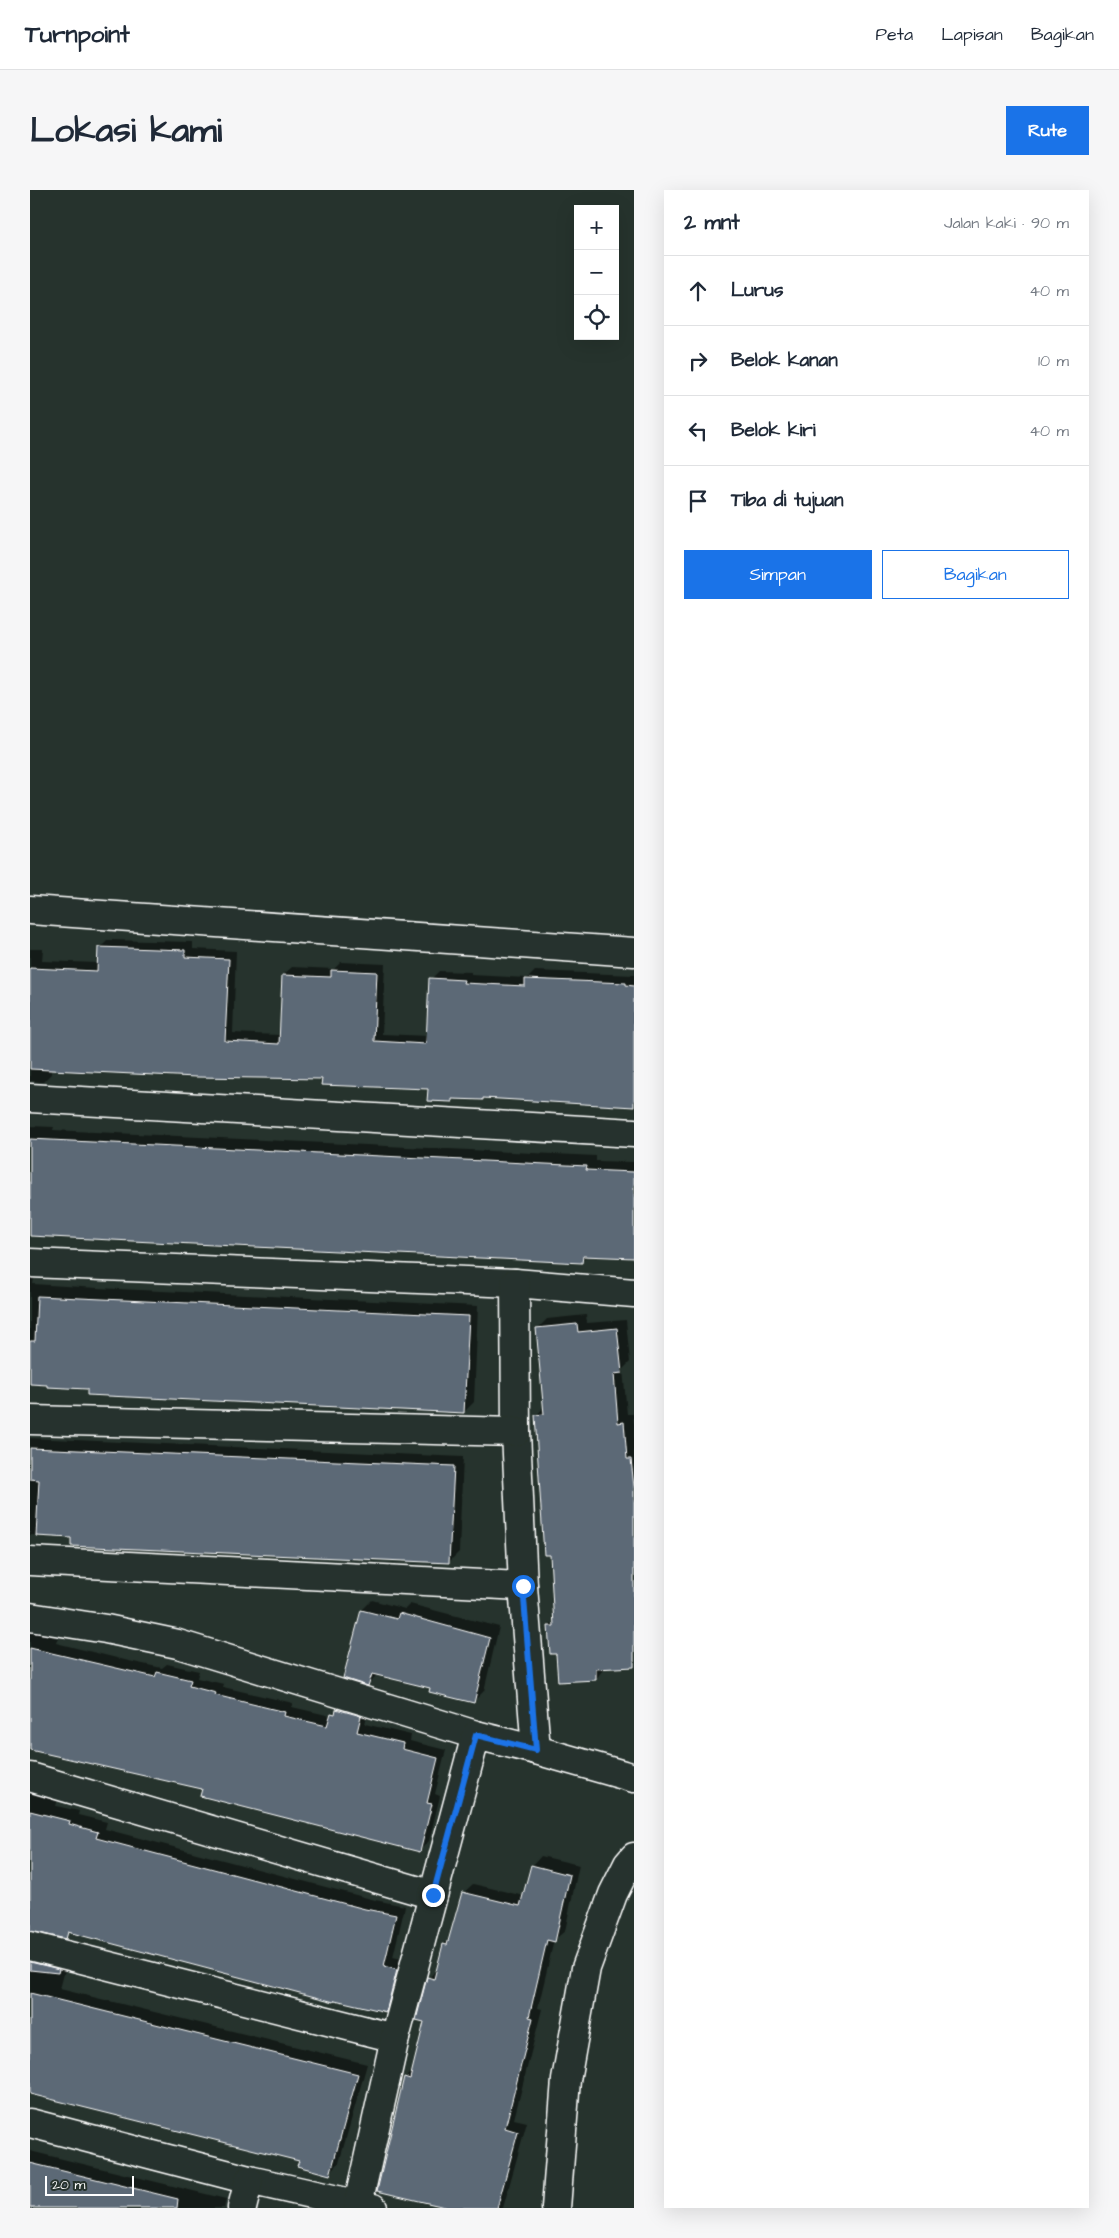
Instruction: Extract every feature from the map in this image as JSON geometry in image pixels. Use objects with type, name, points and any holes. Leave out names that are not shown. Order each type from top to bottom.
[{"type":"street","points":[[30,910],[634,952]]},
{"type":"street","points":[[30,1098],[634,1133]]},
{"type":"street","points":[[30,1263],[515,1283],[634,1292]]},
{"type":"street","points":[[515,1283],[516,1432],[523,1586],[536,1750]]},
{"type":"street","points":[[30,1420],[516,1432]]},
{"type":"street","points":[[30,1561],[523,1586]]},
{"type":"street","points":[[30,1617],[106,1629],[178,1644],[476,1735],[634,1778]]},
{"type":"street","points":[[30,2123],[249,2180],[366,2206],[395,2038],[476,1735]]},
{"type":"street","points":[[30,1777],[433,1895]]},
{"type":"street","points":[[634,1791],[634,1800]]},
{"type":"street","points":[[556,2208],[566,2080],[586,1968],[613,1894],[634,1856]]},
{"type":"street","points":[[30,1946],[395,2038]]},
{"type":"street","points":[[242,2208],[249,2180]]},
{"type":"building","points":[[98,947],[185,950],[185,957],[229,959],[225,1041],[279,1044],[282,975],[331,977],[331,970],[377,972],[374,1041],[426,1044],[429,978],[464,980],[463,983],[525,986],[525,979],[626,983],[626,985],[634,986],[634,1107],[483,1098],[483,1100],[452,1099],[452,1102],[427,1101],[428,1089],[321,1085],[322,1079],[196,1077],[30,1069],[30,968],[97,971]]},
{"type":"building","points":[[30,1139],[587,1166],[586,1170],[634,1172],[634,1258],[583,1256],[582,1263],[30,1236]]},
{"type":"building","points":[[37,1296],[469,1316],[464,1413],[87,1395],[87,1389],[47,1387],[47,1385],[30,1384],[30,1341],[35,1341]]},
{"type":"building","points":[[577,1324],[578,1332],[617,1328],[622,1373],[614,1374],[618,1423],[624,1422],[627,1459],[631,1459],[634,1487],[634,1667],[596,1669],[596,1680],[558,1682],[556,1654],[550,1654],[548,1626],[554,1626],[550,1555],[544,1555],[535,1415],[544,1414],[536,1328]]},
{"type":"building","points":[[30,1448],[454,1466],[449,1563],[71,1546],[71,1538],[36,1536],[39,1480],[30,1479]]},
{"type":"building","points":[[361,1610],[397,1619],[399,1613],[490,1638],[474,1703],[429,1692],[430,1688],[372,1674],[368,1686],[343,1678]]},
{"type":"building","points":[[30,1648],[155,1677],[157,1672],[191,1680],[189,1686],[216,1693],[215,1695],[285,1712],[284,1716],[327,1726],[331,1713],[335,1714],[336,1709],[361,1716],[357,1732],[403,1743],[402,1749],[438,1758],[427,1803],[432,1804],[420,1852],[200,1796],[202,1789],[30,1750]]},
{"type":"building","points":[[30,1811],[70,1821],[69,1824],[98,1832],[96,1838],[365,1909],[396,1915],[384,1966],[397,1970],[386,2012],[335,2000],[334,2002],[68,1932],[66,1939],[30,1931]]},
{"type":"building","points":[[531,1865],[570,1875],[555,1942],[547,1940],[529,2017],[533,2018],[505,2128],[518,2132],[497,2208],[449,2208],[377,2191],[404,2077],[410,2079],[424,2022],[416,2020],[427,1977],[434,1979],[443,1944],[447,1945],[462,1892],[520,1906]]},
{"type":"building","points":[[30,1962],[59,1969],[58,1973],[30,1970]]},
{"type":"building","points":[[30,1993],[358,2074],[330,2175],[297,2166],[299,2161],[30,2094]]},
{"type":"building","points":[[30,2163],[178,2199],[177,2208],[30,2208]]},
{"type":"route","points":[[433,1895],[476,1735],[536,1750],[523,1586]]}]
